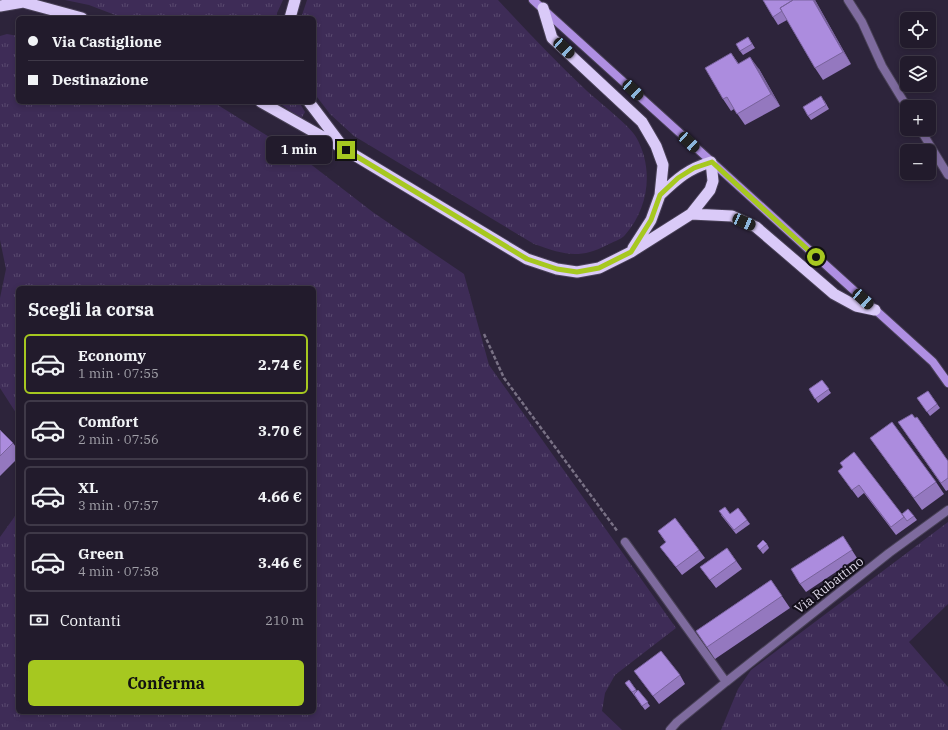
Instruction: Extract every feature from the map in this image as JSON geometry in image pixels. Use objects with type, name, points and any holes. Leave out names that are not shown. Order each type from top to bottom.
[{"type":"highway","points":[[291,16],[295,0]]},
{"type":"highway","points":[[0,6],[23,2],[75,16]]},
{"type":"highway","points":[[543,8],[552,38],[642,122],[656,146],[663,165],[660,195],[651,220],[631,252]]},
{"type":"highway","points":[[265,104],[346,150],[527,259],[557,269],[577,272],[599,268],[631,252],[691,214],[710,190],[713,181],[712,162],[694,168],[678,178],[660,195]]},
{"type":"highway","points":[[311,104],[346,150]]},
{"type":"highway","points":[[691,214],[732,216],[756,227],[834,294],[856,306],[875,310]]},
{"type":"main road","points":[[533,0],[933,362],[948,383]]},
{"type":"street","points":[[848,0],[862,22],[882,66],[903,100]]},
{"type":"street","points":[[924,136],[948,175]]},
{"type":"street","name":"Via Rubattino","points":[[670,730],[677,722],[726,682],[889,553],[948,510]]},
{"type":"street","points":[[625,542],[726,682]]},
{"type":"path","points":[[484,334],[504,378],[625,542]]},
{"type":"green space","points":[[65,0],[283,0],[277,16],[118,16],[89,5]]},
{"type":"green space","points":[[307,0],[498,0],[564,69],[633,132],[642,149],[647,175],[644,200],[633,224],[621,238],[597,250],[579,254],[562,253],[534,244],[354,136],[330,114],[316,96],[316,16],[302,16]]},
{"type":"green space","points":[[7,34],[16,36],[16,104],[216,104],[300,156],[374,213],[464,274],[489,365],[676,628],[615,675],[605,693],[602,711],[622,730],[0,730],[0,537],[16,515],[16,714],[316,714],[316,286],[16,286],[16,413],[0,388],[0,298],[6,269],[0,240],[0,36]]},
{"type":"green space","points":[[281,104],[300,104],[305,112],[301,119]]},
{"type":"green space","points":[[948,522],[948,604],[909,642],[948,687],[948,730],[721,730],[738,689],[751,670]]},
{"type":"building","points":[[763,0],[793,0],[780,8],[782,11],[773,17]]},
{"type":"building","points":[[793,0],[813,0],[843,52],[815,68],[780,8]]},
{"type":"building","points":[[748,37],[752,44],[740,51],[736,44]]},
{"type":"building","points":[[731,53],[738,64],[750,57],[771,94],[737,114],[727,97],[723,99],[705,68]]},
{"type":"building","points":[[821,96],[826,105],[808,116],[803,107]]},
{"type":"building","points":[[822,380],[829,389],[815,399],[809,389]]},
{"type":"building","points":[[928,391],[937,404],[927,412],[917,398]]},
{"type":"building","points":[[912,414],[915,418],[917,417],[948,461],[948,478],[941,483],[898,422]]},
{"type":"building","points":[[892,422],[936,482],[914,498],[870,438]]},
{"type":"building","points":[[0,430],[13,443],[0,456]]},
{"type":"building","points":[[854,452],[904,517],[891,527],[859,485],[852,490],[838,471],[843,467],[840,463]]},
{"type":"building","points":[[725,507],[730,514],[738,508],[747,520],[734,530],[719,511]]},
{"type":"building","points":[[908,509],[914,516],[907,521],[902,514]]},
{"type":"building","points":[[675,518],[699,550],[676,567],[660,547],[666,542],[658,531]]},
{"type":"building","points":[[843,536],[852,550],[800,584],[791,569]]},
{"type":"building","points":[[763,540],[767,544],[760,550],[757,546]]},
{"type":"building","points":[[727,548],[736,561],[710,580],[700,567]]},
{"type":"building","points":[[771,580],[782,596],[707,647],[696,631]]},
{"type":"building","points":[[661,651],[680,675],[653,696],[634,671]]},
{"type":"building","points":[[629,680],[636,690],[632,692],[625,683]]},
{"type":"building","points":[[638,690],[648,702],[642,706],[634,694]]},
{"type":"route","points":[[346,150],[527,259],[557,269],[577,272],[599,268],[631,252],[651,220],[660,195],[678,178],[694,168],[712,162],[816,257]]}]
